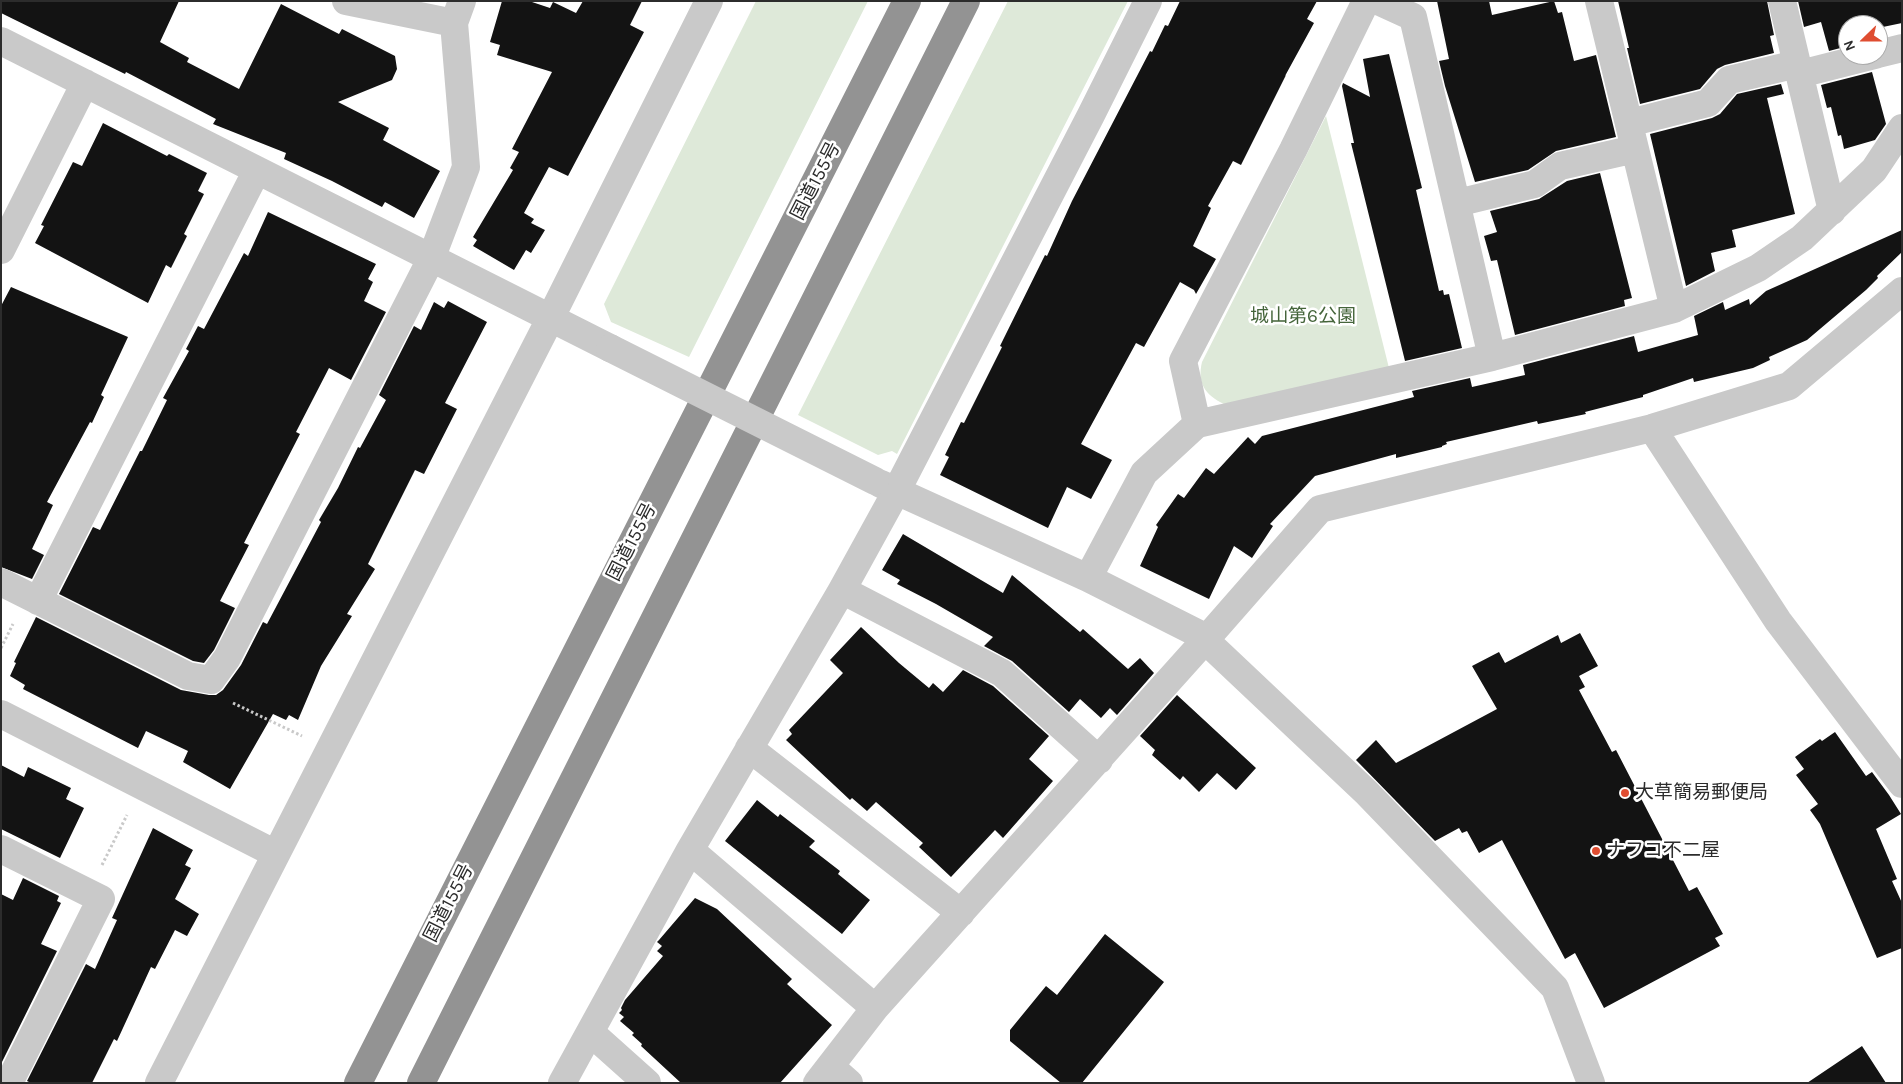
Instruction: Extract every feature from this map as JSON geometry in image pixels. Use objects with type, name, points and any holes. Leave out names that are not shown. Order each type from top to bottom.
[{"type":"highway","name":"国道155号","points":[[358,1083],[907,1]]},
{"type":"highway","points":[[422,1083],[966,1]]},
{"type":"street","points":[[1,582],[188,676],[210,680],[227,658],[431,259],[466,167],[458,12],[346,1]]},
{"type":"street","points":[[160,1083],[550,319],[709,1]]},
{"type":"street","points":[[562,1083],[690,850],[842,590],[886,486],[1148,1]]},
{"type":"street","points":[[1197,424],[1183,361],[1293,150],[1366,1]]},
{"type":"street","points":[[1378,1],[1413,17],[1492,357]]},
{"type":"street","points":[[1599,1],[1674,309]]},
{"type":"street","points":[[1782,1],[1832,211]]},
{"type":"street","points":[[1,40],[550,319],[886,486],[1088,578],[1206,639],[1366,792],[1555,988],[1591,1083]]},
{"type":"street","points":[[1888,52],[1902,48]]},
{"type":"street","points":[[1456,203],[1535,184],[1560,166],[1708,104],[1729,80],[1838,62]]},
{"type":"street","points":[[1,250],[85,83]]},
{"type":"street","points":[[1088,578],[1144,473],[1197,424],[1492,357],[1674,309],[1758,268],[1802,238],[1874,170],[1902,128]]},
{"type":"street","points":[[38,601],[258,170]]},
{"type":"street","points":[[832,1077],[875,1008],[1320,509],[1652,428],[1789,386],[1902,291]]},
{"type":"street","points":[[1652,428],[1778,621],[1902,784]]},
{"type":"street","points":[[842,590],[1002,673],[1098,760]]},
{"type":"street","points":[[1,714],[276,854]]},
{"type":"street","points":[[749,748],[961,913]]},
{"type":"street","points":[[1,849],[101,899],[9,1083]]},
{"type":"street","points":[[690,850],[875,1008]]},
{"type":"street","points":[[590,1032],[647,1083]]},
{"type":"path","points":[[210,680],[225,699],[302,736]]},
{"type":"path","points":[[88,892],[130,809]]},
{"type":"green space","points":[[756,1],[868,1],[689,357],[611,322],[604,304]]},
{"type":"green space","points":[[1008,1],[1128,1],[897,454],[892,451],[878,455],[798,415]]},
{"type":"green space","name":"城山第6公園","points":[[1326,116],[1389,368],[1224,404],[1212,397],[1204,388],[1201,376],[1202,362]]},
{"type":"building","points":[[1,1],[179,1],[160,42],[189,58],[187,62],[239,89],[281,4],[339,34],[342,29],[395,56],[397,69],[392,80],[338,102],[389,128],[383,140],[440,171],[414,218],[385,202],[382,207],[284,159],[286,153],[213,124],[216,119],[126,72],[125,74],[1,13]]},
{"type":"building","points":[[502,1],[529,1],[550,8],[553,2],[576,13],[583,1],[642,1],[630,25],[644,32],[568,176],[549,167],[524,213],[534,219],[531,223],[545,230],[531,253],[526,250],[514,270],[473,246],[477,240],[473,237],[513,170],[510,168],[519,152],[512,149],[552,72],[497,55],[500,45],[490,42]]},
{"type":"building","points":[[1180,1],[1317,1],[1307,19],[1314,23],[1285,76],[1241,165],[1233,161],[1208,206],[1211,208],[1193,246],[1216,259],[1196,294],[1194,290],[1180,282],[1144,347],[1136,343],[1081,444],[1112,460],[1091,499],[1067,487],[1048,528],[940,475],[949,457],[945,455],[961,422],[964,423],[1002,347],[1000,346],[1045,255],[1047,256],[1072,201],[1150,51],[1152,52],[1165,25],[1168,26]]},
{"type":"building","points":[[1437,1],[1489,1],[1492,15],[1554,1],[1558,13],[1562,12],[1574,61],[1596,55],[1616,137],[1556,151],[1528,170],[1475,182],[1439,61],[1449,59]]},
{"type":"building","points":[[1618,1],[1767,1],[1774,35],[1770,36],[1774,53],[1725,65],[1717,69],[1700,89],[1640,104]]},
{"type":"building","points":[[1798,1],[1902,1],[1902,23],[1888,26],[1888,15],[1838,15],[1838,49],[1829,51],[1821,22],[1804,27]]},
{"type":"building","points":[[1389,54],[1422,188],[1416,190],[1439,291],[1443,290],[1444,295],[1449,294],[1462,348],[1405,361],[1351,143],[1354,143],[1342,86],[1343,83],[1370,97],[1363,59]]},
{"type":"building","points":[[1872,72],[1886,124],[1875,140],[1844,149],[1841,135],[1838,136],[1831,107],[1827,108],[1821,85]]},
{"type":"building","points":[[1781,84],[1784,94],[1767,98],[1795,214],[1732,230],[1736,247],[1711,253],[1715,271],[1686,286],[1650,134],[1712,118],[1720,114],[1737,94]]},
{"type":"building","points":[[103,123],[167,156],[169,154],[207,173],[198,191],[204,194],[184,234],[187,236],[171,268],[166,265],[148,303],[35,243],[44,226],[41,225],[73,162],[82,166]]},
{"type":"building","points":[[1600,173],[1632,298],[1624,300],[1625,306],[1515,335],[1497,260],[1491,261],[1484,236],[1497,232],[1490,211],[1539,199],[1567,181]]},
{"type":"building","points":[[268,212],[376,264],[368,279],[373,282],[364,301],[386,312],[351,380],[329,368],[296,432],[300,434],[244,543],[249,545],[220,601],[235,608],[214,650],[204,663],[193,661],[59,594],[93,527],[100,530],[140,451],[142,451],[167,400],[163,398],[189,351],[186,349],[198,326],[204,329],[244,253],[248,256]]},
{"type":"building","points":[[1902,230],[1902,252],[1877,276],[1878,278],[1866,290],[1807,340],[1769,357],[1770,360],[1753,368],[1694,382],[1693,378],[1643,395],[1643,397],[1585,412],[1586,414],[1538,424],[1537,421],[1446,442],[1447,444],[1442,447],[1396,458],[1396,454],[1315,476],[1270,524],[1273,526],[1252,558],[1234,546],[1209,599],[1140,566],[1158,527],[1156,525],[1178,494],[1184,498],[1206,468],[1214,474],[1248,437],[1255,444],[1262,436],[1414,397],[1412,391],[1470,378],[1472,387],[1525,375],[1523,365],[1634,336],[1638,352],[1698,335],[1694,316],[1723,302],[1725,310],[1749,299],[1750,305],[1766,291]]},
{"type":"building","points":[[11,287],[128,337],[101,395],[104,397],[92,423],[90,422],[47,502],[53,505],[32,549],[44,555],[32,579],[1,567],[1,306]]},
{"type":"building","points":[[448,301],[487,322],[445,403],[457,409],[424,474],[415,470],[368,564],[375,569],[347,614],[352,616],[321,666],[298,720],[289,715],[286,720],[273,714],[230,789],[183,762],[188,751],[146,731],[138,748],[23,689],[25,685],[10,676],[16,663],[14,662],[36,617],[181,690],[216,695],[223,690],[241,665],[263,622],[267,624],[321,522],[319,520],[338,488],[358,447],[360,448],[386,400],[379,395],[414,326],[421,330],[434,302],[444,308]]},
{"type":"building","points":[[903,534],[1003,593],[1012,575],[1080,632],[1083,629],[1128,669],[1140,658],[1154,673],[1117,715],[1110,708],[1101,718],[1080,699],[1069,712],[1012,661],[984,646],[993,637],[897,584],[900,580],[882,570]]},
{"type":"building","points":[[861,627],[929,688],[933,683],[943,692],[963,670],[993,686],[1049,736],[1029,759],[1053,781],[1003,838],[995,830],[951,877],[919,847],[923,843],[876,802],[867,811],[852,798],[850,800],[786,740],[792,734],[789,730],[843,673],[830,660]]},
{"type":"building","points":[[1580,633],[1598,666],[1579,676],[1585,687],[1579,690],[1612,752],[1616,750],[1689,891],[1697,887],[1723,934],[1715,938],[1720,946],[1604,1008],[1575,953],[1565,959],[1502,840],[1479,853],[1467,831],[1462,833],[1459,828],[1435,841],[1356,760],[1376,740],[1396,763],[1497,709],[1472,666],[1499,652],[1505,663],[1558,635],[1561,643]]},
{"type":"building","points":[[1177,695],[1256,768],[1236,790],[1217,773],[1199,792],[1183,776],[1180,780],[1152,755],[1155,750],[1140,736]]},
{"type":"building","points":[[1835,732],[1866,776],[1872,772],[1901,814],[1876,829],[1897,879],[1892,881],[1902,903],[1902,948],[1877,958],[1820,824],[1810,810],[1818,804],[1796,775],[1804,769],[1795,757],[1820,739],[1822,741]]},
{"type":"building","points":[[1,765],[24,777],[28,767],[71,788],[66,799],[84,808],[60,858],[1,829]]},
{"type":"building","points":[[757,800],[778,817],[780,814],[815,841],[809,847],[840,871],[838,874],[870,900],[842,934],[725,841]]},
{"type":"building","points":[[153,828],[193,850],[185,865],[191,868],[175,899],[199,914],[187,936],[175,930],[155,969],[151,967],[117,1041],[114,1039],[92,1083],[31,1083],[27,1081],[86,964],[95,969],[117,920],[112,918]]},
{"type":"building","points":[[23,878],[59,896],[57,901],[61,903],[41,944],[57,951],[1,1064],[1,894],[13,900]]},
{"type":"building","points":[[695,898],[717,909],[792,979],[787,984],[832,1025],[780,1083],[681,1083],[641,1046],[642,1044],[632,1035],[634,1033],[620,1021],[624,1017],[619,1013],[625,1000],[663,956],[657,951],[662,946],[657,942]]},
{"type":"building","points":[[1105,934],[1164,982],[1082,1083],[1061,1083],[1010,1041],[1010,1030],[1046,986],[1057,995]]},
{"type":"building","points":[[1862,1046],[1886,1083],[1807,1083]]},
{"type":"place","name":"大草簡易郵便局","points":[[1625,793]]},
{"type":"place","name":"ナフコ不二屋","points":[[1596,851]]}]
